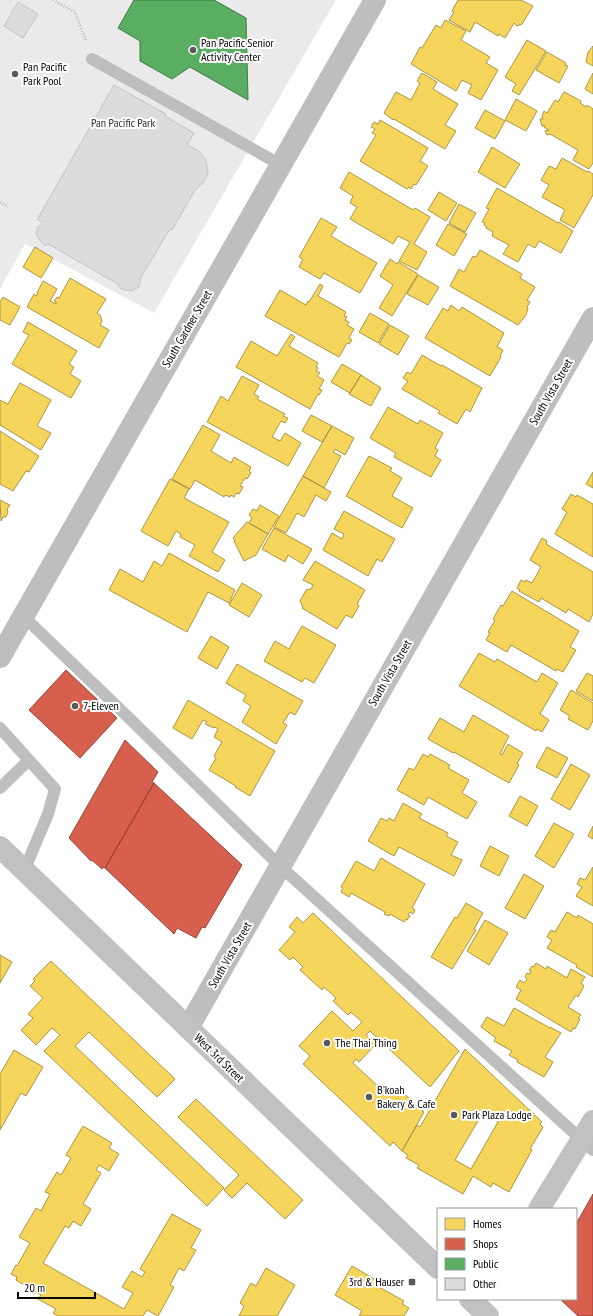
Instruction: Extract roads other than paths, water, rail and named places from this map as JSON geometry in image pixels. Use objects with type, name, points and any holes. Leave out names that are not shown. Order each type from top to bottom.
[{"type":"main road","name":"West 3rd Street","points":[[0,847],[437,1267]]},
{"type":"main road","points":[[540,1208],[587,1145],[593,1121]]},
{"type":"street","name":"South Gardner Street","points":[[0,657],[375,0]]},
{"type":"street","name":"South Vista Street","points":[[188,1028],[593,318]]},
{"type":"lane","points":[[92,59],[280,165]]},
{"type":"lane","points":[[23,616],[280,866],[587,1145]]},
{"type":"lane","points":[[0,728],[55,789],[48,814],[24,870]]},
{"type":"lane","points":[[0,788],[29,760]]},
{"type":"place","name":"Pan Pacific Senior Activity Center","points":[[193,50]]},
{"type":"place","name":"Pan Pacific Park Pool","points":[[15,74]]},
{"type":"place","name":"7-Eleven","points":[[75,706]]},
{"type":"place","name":"The Thai Thing","points":[[327,1043]]},
{"type":"place","name":"B'koah Bakery & Cafe","points":[[369,1097]]},
{"type":"place","name":"Park Plaza Lodge","points":[[454,1115]]},
{"type":"place","name":"3rd & Hauser","points":[[412,1282]]},
{"type":"park label","name":"Pan Pacific Park","points":[[123,123]]}]
